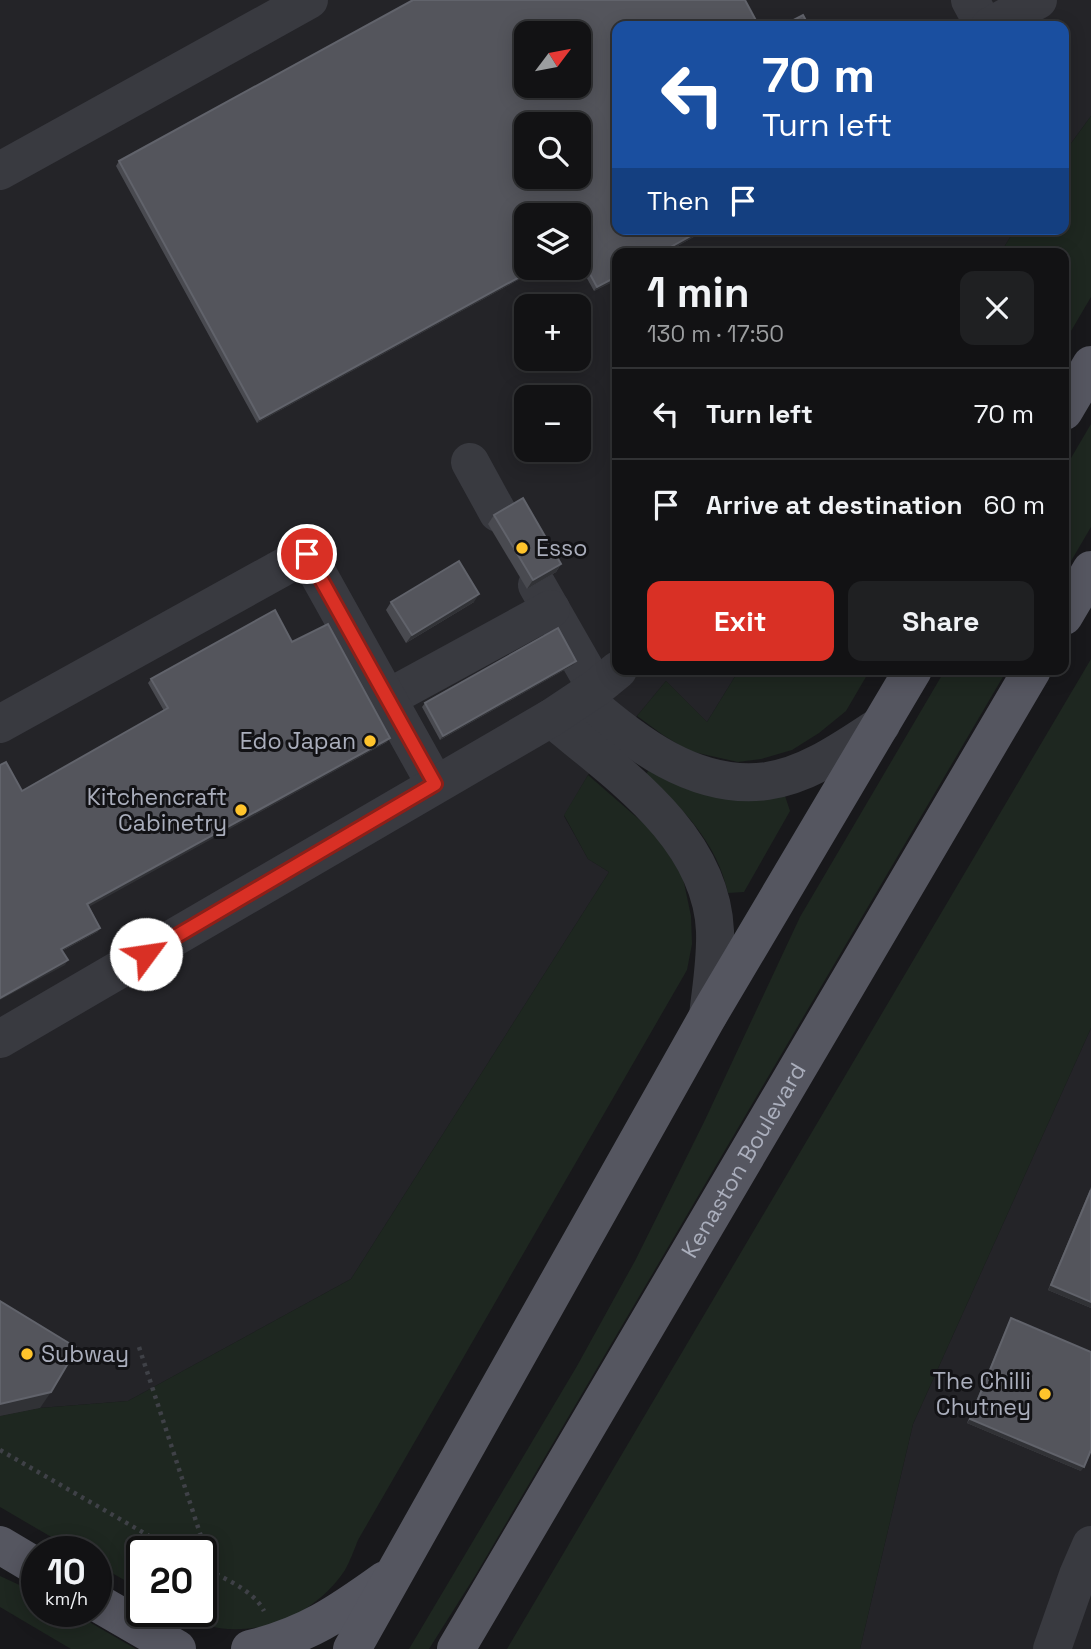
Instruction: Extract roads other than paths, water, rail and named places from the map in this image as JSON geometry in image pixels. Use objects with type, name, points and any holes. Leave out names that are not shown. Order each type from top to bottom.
[{"type":"main road","points":[[1069,402],[1091,365]]},
{"type":"main road","points":[[1069,607],[1091,570]]},
{"type":"main road","points":[[352,1649],[708,1016],[910,675]]},
{"type":"main road","name":"Kenaston Boulevard","points":[[466,1641],[1029,675]]},
{"type":"main road","points":[[0,1545],[21,1557]]},
{"type":"main road","points":[[250,1649],[281,1642],[335,1616],[398,1570]]},
{"type":"main road","points":[[112,1611],[177,1649]]},
{"type":"lane","points":[[0,171],[309,0]]},
{"type":"lane","points":[[970,0],[981,21]]},
{"type":"lane","points":[[999,21],[1038,0]]},
{"type":"lane","points":[[470,462],[498,513]]},
{"type":"lane","points":[[0,724],[307,554],[435,784]]},
{"type":"lane","points":[[388,698],[544,597],[599,685],[620,730],[662,757],[703,774],[746,782],[768,781],[813,766],[881,725]]},
{"type":"lane","points":[[0,1039],[551,718],[599,685]]},
{"type":"lane","points":[[551,718],[656,810],[684,843],[700,870],[710,898],[715,930],[708,1016]]},
{"type":"lane","points":[[1052,1649],[1091,1545]]},
{"type":"place","name":"Esso","points":[[522,548]]},
{"type":"place","name":"Edo Japan","points":[[370,741]]},
{"type":"place","name":"Kitchencraft Cabinetry","points":[[241,810]]},
{"type":"place","name":"Subway","points":[[27,1354]]},
{"type":"place","name":"The Chilli Chutney","points":[[1045,1394]]}]
